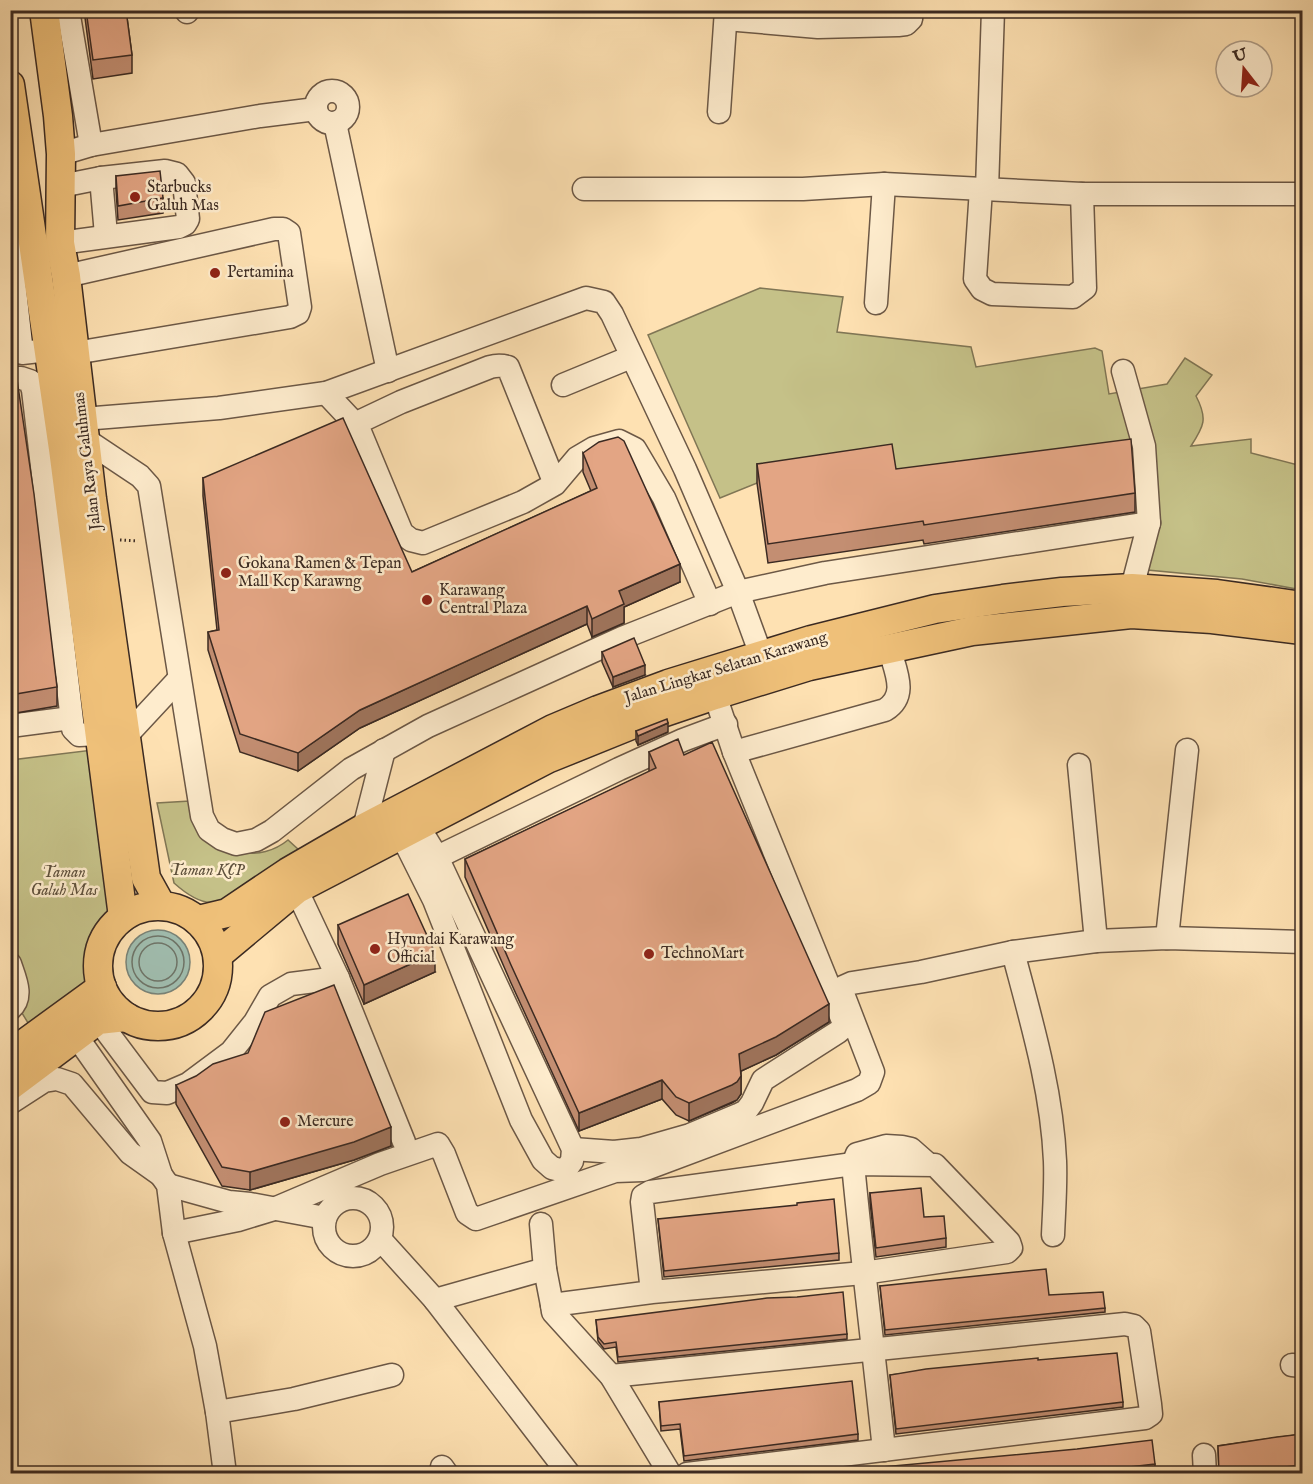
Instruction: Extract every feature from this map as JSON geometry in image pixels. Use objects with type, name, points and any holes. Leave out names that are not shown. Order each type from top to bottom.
[{"type":"main road","name":"Jalan Raya Galuhmas","points":[[27,359],[66,276],[60,243],[61,154],[44,10]]},
{"type":"main road","name":"Jalan Raya Galuhmas","points":[[10,85],[27,359],[63,449],[112,735],[146,878],[161,906]]},
{"type":"main road","name":"Jalan Raya Galuhmas","points":[[27,359],[85,430],[98,540],[112,735],[119,887],[123,917]]},
{"type":"main road","name":"Jalan Lingkar Selatan Karawang","points":[[218,955],[293,881],[364,828],[562,725],[668,684],[811,640],[935,609],[1015,597],[1132,588],[1217,594],[1302,606]]},
{"type":"main road","name":"Jalan Lingkar Selatan Karawang","points":[[198,920],[227,913],[409,830],[547,759],[715,695],[809,666],[972,631],[1131,614],[1212,619],[1302,630]]},
{"type":"main road","points":[[119,887],[137,888],[146,878]]},
{"type":"main road","points":[[161,906],[181,910],[198,920],[211,936],[218,955],[218,975],[212,994],[200,1010],[183,1020],[164,1026],[145,1024],[126,1017],[111,1004],[102,987],[98,968],[100,949],[109,931],[123,917],[141,908],[161,906]]},
{"type":"main road","points":[[10,1054],[102,987]]},
{"type":"main road","points":[[10,1086],[98,1020],[126,1017]]},
{"type":"street","points":[[68,10],[91,145]]},
{"type":"street","points":[[719,112],[726,15],[906,24],[911,19],[912,10]]},
{"type":"street","points":[[993,10],[984,189],[975,279],[982,289],[992,294],[1073,297],[1085,288],[1082,194]]},
{"type":"street","points":[[330,90],[343,93],[347,98],[346,117],[335,123],[322,120],[316,109],[319,96],[330,90]]},
{"type":"street","points":[[61,154],[91,145],[260,116],[316,109]]},
{"type":"street","points":[[335,123],[397,367],[421,394]]},
{"type":"street","points":[[60,243],[179,227],[188,219],[184,183],[177,174],[165,171],[101,178],[61,186]]},
{"type":"street","points":[[101,178],[106,235]]},
{"type":"street","points":[[876,303],[884,184]]},
{"type":"street","points":[[584,189],[803,189],[884,184],[1082,194],[1302,194]]},
{"type":"street","points":[[27,359],[291,317],[298,313],[300,307],[289,233],[284,229],[274,229],[66,276]]},
{"type":"street","points":[[10,244],[27,359],[21,378],[30,381],[33,390],[73,729],[79,735],[112,735],[179,679]]},
{"type":"street","points":[[85,430],[326,393],[586,298],[604,302],[612,314],[685,469],[738,592],[760,655]]},
{"type":"street","points":[[563,385],[631,357]]},
{"type":"street","points":[[358,427],[363,420],[498,364],[508,367],[555,484]]},
{"type":"street","points":[[1123,371],[1144,446],[1149,524],[1132,588]]},
{"type":"street","points":[[326,393],[358,427],[402,533],[411,540],[423,543],[523,502],[555,484],[577,458],[594,448],[619,441],[635,448],[664,498],[710,604]]},
{"type":"street","points":[[85,430],[149,486],[156,541],[202,816],[209,830],[222,839],[236,844],[256,840],[272,831],[351,769],[428,726],[622,638],[738,592],[825,573],[1149,524]]},
{"type":"street","points":[[734,752],[885,710],[895,704],[899,692],[889,647]]},
{"type":"street","points":[[573,1149],[614,1152],[641,1149],[690,1135],[738,1115],[746,1111],[752,1103],[763,1080],[845,1026],[734,752],[715,695]]},
{"type":"street","points":[[10,726],[71,718]]},
{"type":"street","points":[[427,862],[619,769],[682,740],[726,724]]},
{"type":"street","points":[[364,828],[384,750]]},
{"type":"street","points":[[1167,938],[1187,750]]},
{"type":"street","points":[[1079,765],[1096,941]]},
{"type":"street","points":[[409,830],[427,862],[573,1149],[572,1161],[567,1168],[560,1170],[552,1168],[543,1160],[521,1120],[434,900],[427,862]]},
{"type":"street","points":[[293,881],[338,978],[404,1142]]},
{"type":"street","points":[[174,1233],[238,1220],[274,1209],[380,1164],[438,1144],[467,1213],[476,1219],[615,1171],[643,1170],[857,1090],[869,1083],[873,1072],[843,994],[843,987],[852,983],[921,972],[1013,952],[1096,941],[1167,938],[1302,942]]},
{"type":"street","points":[[1013,952],[1047,1093],[1055,1160],[1053,1235]]},
{"type":"street","points":[[10,964],[18,987],[18,997],[10,1009]]},
{"type":"street","points":[[98,1020],[152,1092],[167,1093],[188,1084],[231,1052],[255,1022],[270,996],[291,984],[338,978]]},
{"type":"street","points":[[76,1037],[150,1141],[164,1180],[174,1233],[205,1346],[225,1473]]},
{"type":"street","points":[[10,1103],[44,1082],[57,1079],[72,1084],[130,1153],[164,1180],[229,1202],[325,1218]]},
{"type":"street","points":[[853,1164],[863,1273],[874,1349],[884,1450]]},
{"type":"street","points":[[552,1305],[652,1292],[863,1273],[1007,1252],[1011,1248],[1010,1242],[935,1166],[928,1164],[853,1164],[650,1192],[643,1196],[652,1292]]},
{"type":"street","points":[[358,1198],[366,1201],[379,1212],[382,1220],[383,1228],[380,1239],[372,1250],[364,1255],[348,1257],[340,1254],[327,1242],[324,1235],[325,1218],[334,1204],[342,1200],[358,1198]]},
{"type":"street","points":[[541,1224],[545,1269],[553,1312],[611,1376],[670,1473]]},
{"type":"street","points":[[380,1239],[435,1300],[569,1473]]},
{"type":"street","points":[[435,1300],[545,1269]]},
{"type":"street","points":[[611,1376],[1125,1324],[1134,1326],[1139,1331],[1151,1414],[1145,1418],[687,1473]]},
{"type":"street","points":[[217,1412],[294,1399],[392,1375]]},
{"type":"path","points":[[98,540],[156,541]]},
{"type":"green space","points":[[760,288],[843,297],[837,332],[971,347],[976,367],[1095,348],[1102,351],[1109,394],[1167,384],[1185,358],[1212,375],[1196,396],[1202,411],[1203,422],[1191,446],[1251,439],[1251,453],[1302,466],[1302,590],[1242,579],[1137,569],[1144,456],[896,487],[757,483],[720,498],[648,335]]},
{"type":"green space","name":"Taman Galuh Mas","points":[[101,749],[121,903],[103,923],[92,945],[88,969],[91,996],[36,1036],[11,995],[11,760]]},
{"type":"green space","name":"Taman KCP","points":[[190,801],[240,851],[266,852],[288,840],[300,851],[258,880],[224,899],[216,902],[199,900],[174,883],[157,803]]},
{"type":"water","points":[[158,930],[170,932],[181,939],[188,950],[190,962],[188,974],[181,985],[170,992],[158,994],[146,992],[135,985],[128,974],[126,962],[128,950],[135,939],[146,932]]},
{"type":"building","points":[[86,10],[126,10],[132,55],[93,60]]},
{"type":"building","points":[[160,171],[163,198],[118,206],[116,176]]},
{"type":"building","points":[[10,372],[16,373],[34,494],[57,687],[10,695]]},
{"type":"building","name":"Karawang Central Plaza","points":[[343,418],[412,572],[597,488],[583,453],[599,442],[618,437],[624,441],[680,564],[619,591],[624,604],[592,619],[587,606],[360,710],[298,753],[240,734],[208,632],[219,630],[203,478]]},
{"type":"building","points":[[1131,439],[1135,493],[924,525],[923,521],[768,544],[757,464],[892,444],[896,469]]},
{"type":"building","points":[[634,638],[645,665],[613,677],[602,652]]},
{"type":"building","points":[[667,719],[668,723],[638,736],[636,731]]},
{"type":"building","name":"TechnoMart","points":[[678,739],[684,755],[712,742],[829,1004],[776,1037],[739,1054],[741,1076],[732,1085],[689,1103],[676,1097],[662,1080],[579,1113],[465,859],[656,768],[649,752]]},
{"type":"building","points":[[408,894],[435,953],[364,985],[338,925]]},
{"type":"building","name":"Mercure","points":[[334,985],[391,1127],[354,1142],[250,1172],[222,1167],[176,1085],[196,1076],[213,1064],[248,1053],[265,1012]]},
{"type":"building","points":[[921,1188],[924,1217],[944,1216],[946,1238],[876,1248],[870,1193]]},
{"type":"building","points":[[834,1199],[839,1253],[664,1271],[658,1219]]},
{"type":"building","points":[[1046,1269],[1049,1295],[1103,1292],[1105,1308],[885,1330],[880,1286]]},
{"type":"building","points":[[843,1292],[847,1334],[618,1357],[616,1342],[604,1344],[598,1337],[596,1320],[767,1298]]},
{"type":"building","points":[[1117,1353],[1123,1402],[896,1429],[890,1375],[926,1369],[1038,1358],[1038,1360]]},
{"type":"building","points":[[852,1381],[858,1434],[684,1456],[680,1424],[661,1426],[659,1402]]},
{"type":"building","points":[[1302,1434],[1302,1465],[1219,1473],[1218,1446]]},
{"type":"building","points":[[1152,1440],[1155,1464],[1078,1473],[817,1473],[1077,1449]]},
{"type":"place","name":"Starbucks Galuh Mas","points":[[135,197]]},
{"type":"place","name":"Pertamina","points":[[215,273]]},
{"type":"place","name":"Gokana Ramen & Tepan Mall Kcp Karawng","points":[[226,573]]},
{"type":"place","name":"Karawang Central Plaza","points":[[427,600]]},
{"type":"place","name":"Hyundai Karawang Official","points":[[375,949]]},
{"type":"place","name":"TechnoMart","points":[[649,954]]},
{"type":"place","name":"Mercure","points":[[285,1122]]}]
